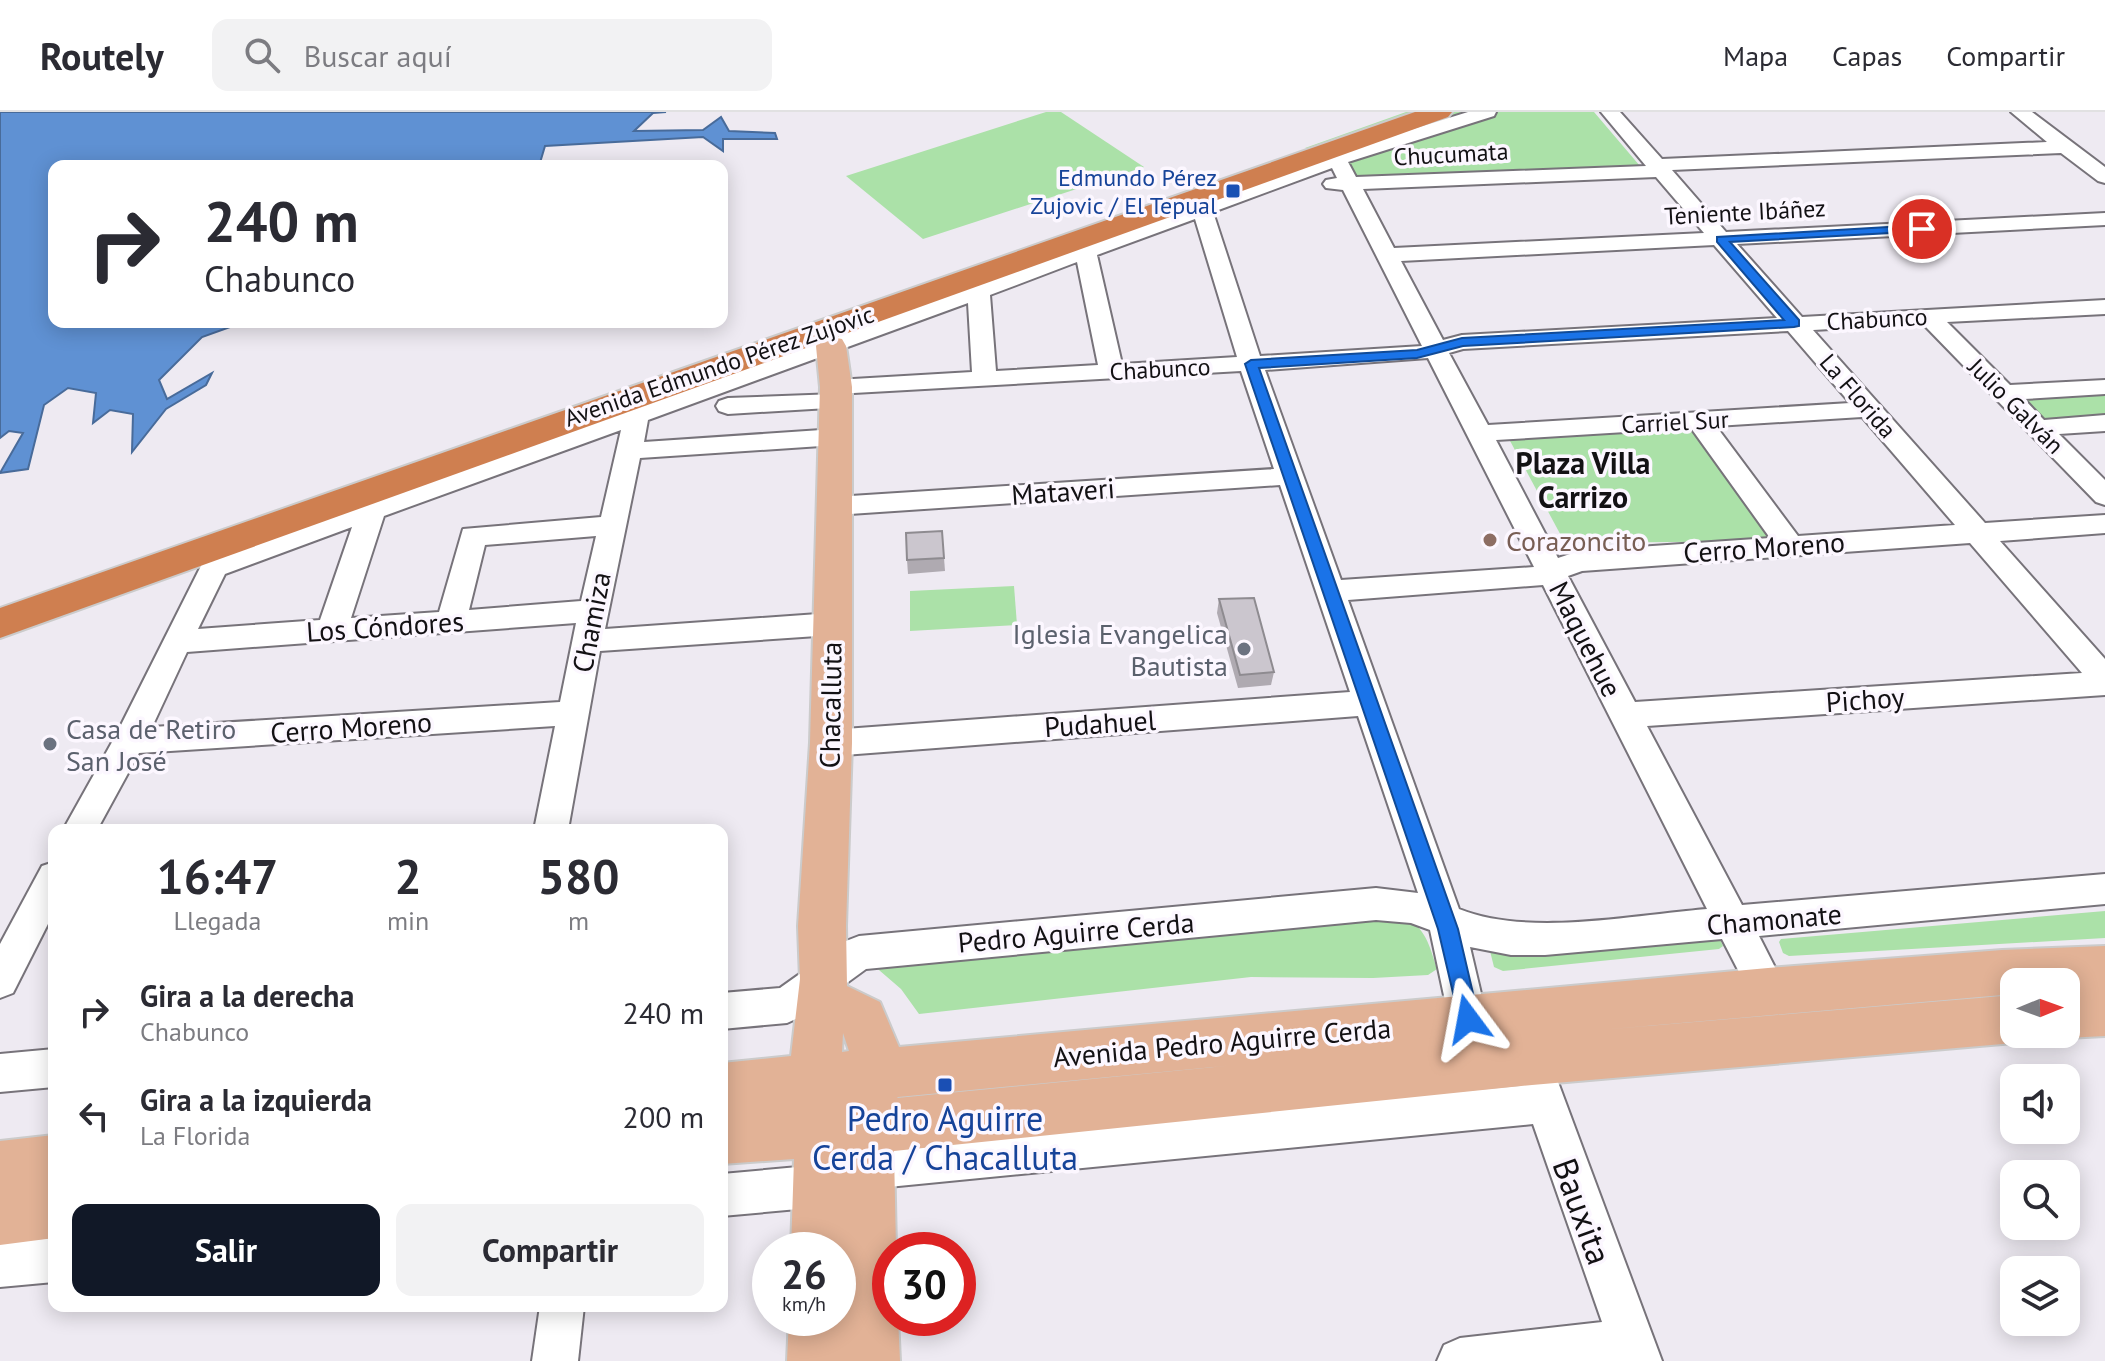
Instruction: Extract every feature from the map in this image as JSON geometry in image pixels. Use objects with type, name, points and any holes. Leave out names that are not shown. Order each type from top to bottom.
[{"type":"highway","name":"Avenida Edmundo Pérez Zujovic","points":[[0,600],[435,442],[1390,112]]},
{"type":"highway","name":"Avenida Edmundo Pérez Zujovic","points":[[0,623],[1439,112]]},
{"type":"highway","points":[[0,633],[69,616],[214,567]]},
{"type":"main road","name":"Chacalluta","points":[[831,346],[836,409],[835,506],[831,743],[821,993],[845,1127]]},
{"type":"main road","name":"Avenida Pedro Aguirre Cerda","points":[[728,1090],[845,1127],[1468,1019],[1987,973],[2105,968]]},
{"type":"main road","points":[[2080,1014],[2105,1013]]},
{"type":"main road","points":[[1420,1073],[1455,1048],[1468,1019]]},
{"type":"main road","name":"Avenida Pedro Aguirre Cerda","points":[[728,1137],[1420,1073],[1538,1082],[2000,1021]]},
{"type":"main road","points":[[823,1232],[845,1127]]},
{"type":"main road","points":[[845,1127],[870,1361]]},
{"type":"main road","points":[[0,1168],[48,1163]]},
{"type":"main road","points":[[0,1217],[48,1211]]},
{"type":"main road","points":[[817,1361],[818,1336]]},
{"type":"street","name":"Avenida Edmundo Pérez Zujovic","points":[[214,567],[373,507],[831,346],[1337,159],[1487,112]]},
{"type":"street","name":"La Florida","points":[[1610,112],[2105,681]]},
{"type":"street","points":[[2020,112],[2105,177]]},
{"type":"street","name":"Chucumata","points":[[1243,193],[1291,182],[1351,185],[2065,147]]},
{"type":"street","name":"Maquehue","points":[[1337,159],[1768,991]]},
{"type":"street","points":[[1202,209],[1251,364],[1444,922],[1468,1019]]},
{"type":"street","name":"Teniente Ibáñez","points":[[1388,255],[2105,219]]},
{"type":"street","points":[[1086,252],[1112,372]]},
{"type":"street","points":[[979,291],[984,379]]},
{"type":"street","name":"Chabunco","points":[[836,409],[984,379],[1417,354],[1462,342],[2105,307]]},
{"type":"street","name":"Julio Galván","points":[[1929,317],[2105,496]]},
{"type":"street","points":[[2002,393],[2105,387]]},
{"type":"street","points":[[728,406],[836,409]]},
{"type":"street","points":[[628,451],[836,409]]},
{"type":"street","name":"Carriel Sur","points":[[1480,433],[1870,409]]},
{"type":"street","name":"Chamiza","points":[[552,824],[593,611],[637,415]]},
{"type":"street","points":[[1699,421],[1791,546]]},
{"type":"street","points":[[2036,428],[2105,423]]},
{"type":"street","name":"Mataveri","points":[[835,506],[1291,476]]},
{"type":"street","points":[[332,630],[373,507]]},
{"type":"street","name":"Cerro Moreno","points":[[1331,591],[1541,576],[1579,561],[2105,524]]},
{"type":"street","points":[[451,622],[473,536],[611,526]]},
{"type":"street","points":[[83,824],[129,741],[214,567]]},
{"type":"street","name":"Los Cóndores","points":[[176,642],[593,611]]},
{"type":"street","points":[[587,641],[832,624]]},
{"type":"street","name":"Pichoy","points":[[1626,715],[2105,681]]},
{"type":"street","name":"Pudahuel","points":[[831,743],[1369,703]]},
{"type":"street","name":"Cerro Moreno","points":[[129,741],[574,713]]},
{"type":"street","points":[[0,981],[48,889]]},
{"type":"street","name":"Chamonate","points":[[1444,922],[1480,934],[1511,939],[1733,923],[2105,889]]},
{"type":"street","name":"Pedro Aguirre Cerda","points":[[728,1010],[787,1005],[821,993],[859,953],[1376,904],[1413,907],[1444,922]]},
{"type":"street","points":[[0,1073],[48,1069]]},
{"type":"street","name":"Avenida Pedro Aguirre Cerda","points":[[728,1192],[845,1127],[1538,1082]]},
{"type":"street","name":"Bauxita","points":[[1538,1082],[1635,1351]]},
{"type":"street","points":[[0,1265],[48,1261]]},
{"type":"street","points":[[555,1361],[561,1312]]},
{"type":"street","points":[[1460,1361],[1635,1351]]},
{"type":"green space","points":[[1046,112],[1061,112],[1144,167],[923,239],[846,176]]},
{"type":"green space","points":[[1406,112],[1594,112],[1640,166],[1358,177],[1347,162],[1305,148]]},
{"type":"green space","points":[[2105,391],[2105,418],[2039,422],[2013,397]]},
{"type":"green space","name":"Plaza Villa Carrizo","points":[[1697,427],[1776,541],[1565,543],[1509,439]]},
{"type":"green space","points":[[1014,586],[1017,625],[910,631],[910,591]]},
{"type":"green space","points":[[2105,911],[2105,938],[1789,956],[1783,953],[1779,942],[1781,939]]},
{"type":"green space","points":[[1404,916],[1417,926],[1429,945],[1437,969],[1428,975],[1251,977],[919,1014],[901,989],[872,964]]},
{"type":"green space","points":[[1718,935],[1723,946],[1719,949],[1503,971],[1494,967],[1488,943]]},
{"type":"water","points":[[0,112],[666,112],[653,113],[634,131],[703,130],[721,117],[729,131],[775,133],[777,139],[723,139],[723,151],[703,137],[545,146],[541,160],[48,160],[48,328],[227,328],[202,337],[159,380],[167,399],[212,373],[206,385],[166,409],[132,452],[133,414],[110,410],[93,423],[96,393],[68,388],[44,405],[28,469],[0,473],[23,433],[9,431],[0,438]]},
{"type":"building","points":[[942,531],[944,558],[907,560],[906,533]]},
{"type":"building","name":"Iglesia Evangelica Bautista","points":[[1254,598],[1274,672],[1240,675],[1219,599]]},
{"type":"place","name":"Edmundo Pérez Zujovic / El Tepual","points":[[1233,191]]},
{"type":"place","name":"Corazoncito","points":[[1490,540]]},
{"type":"place","name":"Iglesia Evangelica Bautista","points":[[1244,649]]},
{"type":"place","name":"Casa de Retiro San José","points":[[50,744]]},
{"type":"place","name":"Pedro Aguirre Cerda / Chacalluta","points":[[945,1085]]},
{"type":"district","name":"Plaza Villa Carrizo","points":[[1583,479]]},
{"type":"route","points":[[1468,1019],[1448,929],[1251,364],[1427,353],[1462,342],[1794,323],[1721,239],[1922,229]]}]
